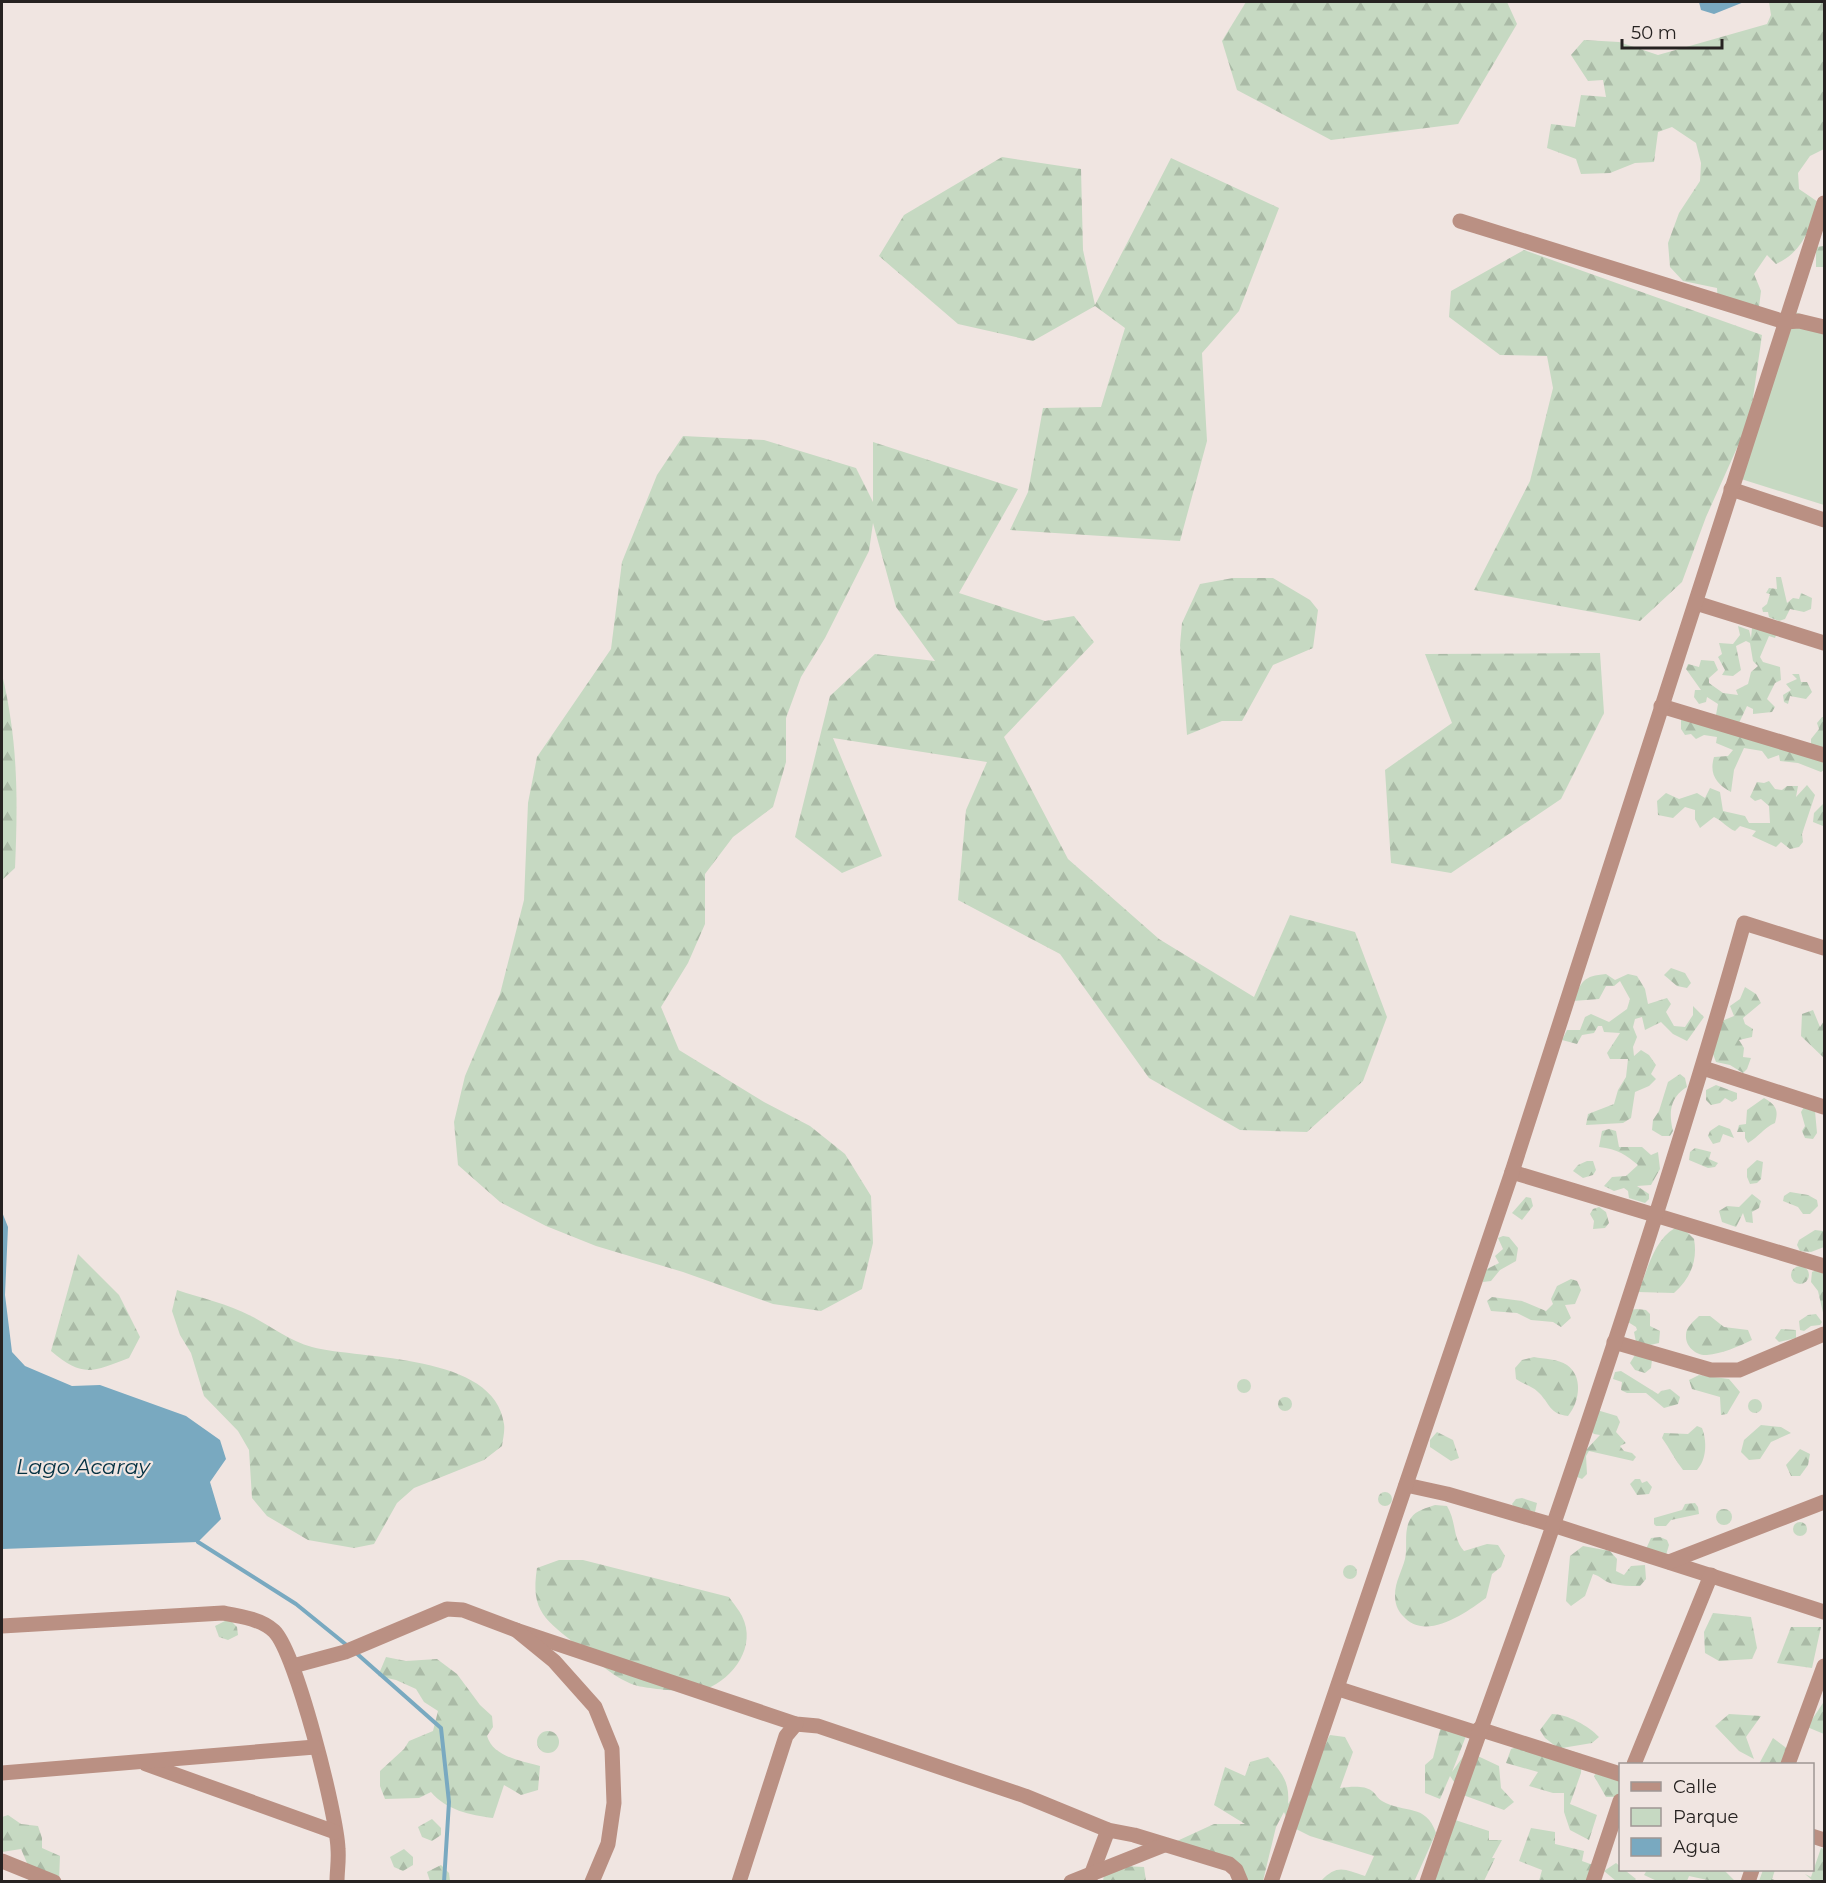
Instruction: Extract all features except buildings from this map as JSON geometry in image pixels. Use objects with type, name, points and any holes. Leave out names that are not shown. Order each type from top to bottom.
[{"type":"street","points":[[1271,1881],[1300,1792],[1339,1689],[1512,1172],[1824,203]]},
{"type":"street","points":[[1460,221],[1785,322],[1799,321],[1824,327]]},
{"type":"street","points":[[1731,489],[1824,520]]},
{"type":"street","points":[[1696,603],[1824,643]]},
{"type":"street","points":[[1661,706],[1824,754]]},
{"type":"street","points":[[1427,1881],[1478,1731],[1553,1525],[1656,1216],[1703,1068],[1744,923],[1824,948]]},
{"type":"street","points":[[1703,1068],[1824,1107]]},
{"type":"street","points":[[1512,1172],[1824,1266]]},
{"type":"street","points":[[1614,1342],[1712,1370],[1739,1370],[1824,1334]]},
{"type":"street","points":[[1406,1485],[1447,1494],[1553,1525],[1824,1612]]},
{"type":"street","points":[[1669,1562],[1824,1502]]},
{"type":"street","points":[[1634,1763],[1711,1575]]},
{"type":"street","points":[[294,1666],[351,1649],[447,1609],[463,1610],[796,1724],[818,1726],[1025,1796],[1108,1830],[1134,1835],[1229,1864],[1236,1870],[1241,1881]]},
{"type":"street","points":[[2,1626],[223,1612],[253,1619],[274,1631],[294,1666],[315,1747],[338,1849],[337,1881]]},
{"type":"street","points":[[516,1630],[554,1661],[595,1707],[612,1749],[614,1803],[608,1844],[592,1881]]},
{"type":"street","points":[[1788,1763],[1824,1666]]},
{"type":"street","points":[[1339,1689],[1619,1774]]},
{"type":"street","points":[[739,1881],[786,1736],[796,1724]]},
{"type":"street","points":[[2,1773],[315,1747]]},
{"type":"street","points":[[140,1761],[335,1832]]},
{"type":"street","points":[[1593,1881],[1619,1804]]},
{"type":"street","points":[[1090,1878],[1108,1830]]},
{"type":"street","points":[[1071,1881],[1090,1878],[1164,1845]]},
{"type":"street","points":[[2,1861],[54,1881]]},
{"type":"green space","points":[[1246,2],[1507,2],[1517,24],[1458,124],[1331,140],[1237,90],[1222,41]]},
{"type":"green space","points":[[1769,2],[1824,2],[1824,149],[1810,156],[1798,173],[1799,189],[1818,202],[1808,230],[1793,253],[1776,264],[1767,255],[1754,274],[1761,291],[1759,307],[1718,306],[1717,288],[1683,281],[1670,267],[1668,243],[1679,213],[1700,181],[1701,163],[1696,143],[1672,127],[1658,132],[1654,162],[1635,163],[1610,173],[1581,174],[1576,159],[1547,148],[1551,124],[1575,127],[1581,95],[1606,97],[1603,80],[1588,81],[1571,55],[1584,40],[1619,42],[1658,55],[1767,24],[1771,15]]},
{"type":"green space","points":[[1002,157],[1081,169],[1083,250],[1095,305],[1171,158],[1279,208],[1239,311],[1202,353],[1207,441],[1180,541],[1010,530],[1028,492],[1043,408],[1101,407],[1125,328],[1095,306],[1033,341],[958,324],[879,256],[904,215]]},
{"type":"green space","points":[[1824,246],[1824,267],[1816,267],[1816,247]]},
{"type":"green space","points":[[1524,250],[1762,335],[1750,419],[1706,517],[1682,582],[1640,621],[1474,590],[1530,481],[1553,388],[1547,356],[1500,355],[1449,317],[1451,291]]},
{"type":"green space","points":[[1795,312],[1824,322],[1824,505],[1741,479]]},
{"type":"green space","points":[[683,436],[764,440],[856,468],[873,502],[873,442],[1018,489],[959,593],[1045,621],[1074,616],[1094,642],[1004,737],[1068,859],[1159,939],[1254,997],[1290,915],[1355,932],[1387,1017],[1363,1081],[1307,1132],[1240,1130],[1149,1078],[1060,954],[958,900],[966,810],[987,762],[833,738],[882,856],[842,873],[795,837],[830,696],[875,654],[935,661],[896,607],[873,523],[869,551],[825,638],[801,677],[786,718],[786,762],[773,807],[733,837],[705,874],[705,924],[688,963],[661,1007],[679,1050],[764,1102],[810,1126],[845,1154],[871,1196],[873,1243],[862,1289],[821,1311],[773,1304],[683,1272],[596,1246],[546,1226],[500,1202],[458,1165],[454,1122],[465,1076],[500,994],[524,900],[528,803],[537,757],[611,649],[622,562],[657,475]]},
{"type":"green space","points":[[1776,577],[1781,577],[1787,603],[1793,598],[1799,599],[1801,593],[1812,598],[1811,609],[1804,612],[1790,609],[1785,619],[1779,621],[1769,617],[1768,612],[1763,612],[1762,608],[1767,604],[1770,594],[1766,593],[1769,588],[1777,589]]},
{"type":"green space","points":[[1233,578],[1273,578],[1310,600],[1318,610],[1313,648],[1273,665],[1242,721],[1222,721],[1187,735],[1180,645],[1182,623],[1200,584]]},
{"type":"green space","points":[[1738,626],[1749,630],[1751,638],[1752,628],[1777,632],[1775,638],[1769,636],[1760,657],[1763,662],[1780,667],[1781,680],[1775,683],[1767,699],[1775,707],[1772,712],[1753,714],[1753,709],[1747,706],[1739,723],[1716,715],[1718,704],[1707,697],[1706,702],[1699,704],[1694,697],[1695,690],[1701,690],[1686,669],[1688,664],[1699,667],[1701,660],[1714,661],[1718,670],[1709,678],[1709,683],[1723,693],[1738,695],[1736,690],[1748,684],[1751,672],[1758,666],[1753,661],[1750,643],[1746,641],[1736,646],[1741,670],[1733,676],[1722,675],[1725,670],[1718,657],[1722,654],[1719,643],[1733,644],[1740,635]]},
{"type":"green space","points":[[1600,653],[1604,713],[1561,799],[1451,873],[1391,863],[1385,770],[1452,723],[1425,654]]},
{"type":"green space","points":[[2,674],[14,747],[16,818],[15,868],[2,880]]},
{"type":"green space","points":[[1792,674],[1799,674],[1801,682],[1807,682],[1812,692],[1806,699],[1790,696],[1788,704],[1784,702],[1783,695],[1791,690],[1786,684],[1797,679]]},
{"type":"green space","points":[[1824,717],[1824,748],[1811,745],[1811,739],[1819,729],[1817,723]]},
{"type":"green space","points":[[1681,718],[1824,759],[1824,770],[1821,772],[1798,763],[1780,761],[1779,755],[1768,759],[1762,751],[1744,748],[1734,770],[1731,792],[1721,786],[1712,769],[1714,757],[1728,756],[1733,750],[1716,743],[1717,737],[1704,735],[1696,739],[1691,734],[1685,735],[1681,729]]},
{"type":"green space","points":[[1769,781],[1775,789],[1782,790],[1787,786],[1798,786],[1796,797],[1807,785],[1815,795],[1802,834],[1803,842],[1799,847],[1790,849],[1781,842],[1776,847],[1752,836],[1756,831],[1740,826],[1735,831],[1714,817],[1700,828],[1695,819],[1695,810],[1685,807],[1673,818],[1658,815],[1657,801],[1666,793],[1679,799],[1697,793],[1705,798],[1710,788],[1720,792],[1723,811],[1745,816],[1749,823],[1770,823],[1769,806],[1761,799],[1755,801],[1750,797],[1757,782]]},
{"type":"green space","points":[[1824,803],[1823,826],[1813,822],[1814,813]]},
{"type":"green space","points":[[1671,968],[1685,973],[1691,983],[1687,988],[1677,986],[1664,975]]},
{"type":"green space","points":[[1606,974],[1615,980],[1628,974],[1637,976],[1645,989],[1648,1004],[1667,998],[1671,1004],[1666,1012],[1674,1026],[1685,1027],[1693,1015],[1693,1006],[1704,1017],[1687,1041],[1673,1034],[1661,1022],[1645,1030],[1642,1017],[1635,1019],[1633,1027],[1637,1037],[1633,1047],[1634,1056],[1641,1050],[1649,1055],[1656,1065],[1651,1074],[1656,1079],[1649,1086],[1635,1092],[1631,1118],[1623,1123],[1586,1125],[1588,1114],[1614,1104],[1618,1090],[1626,1077],[1628,1059],[1610,1059],[1607,1053],[1620,1033],[1604,1032],[1602,1026],[1598,1026],[1594,1033],[1582,1035],[1577,1044],[1562,1040],[1567,1030],[1580,1030],[1585,1017],[1591,1014],[1609,1022],[1627,1009],[1630,999],[1620,981],[1614,986],[1606,986],[1599,999],[1573,1001],[1584,981],[1592,976]]},
{"type":"green space","points":[[1745,987],[1756,994],[1761,1003],[1743,1018],[1745,1024],[1753,1029],[1752,1037],[1739,1040],[1744,1048],[1743,1057],[1751,1058],[1743,1073],[1730,1065],[1716,1062],[1710,1046],[1717,1023],[1734,1016],[1730,1006],[1740,999]]},
{"type":"green space","points":[[1813,1010],[1820,1027],[1824,1021],[1824,1058],[1801,1036],[1802,1014]]},
{"type":"green space","points":[[1680,1074],[1685,1078],[1687,1087],[1677,1096],[1672,1106],[1673,1131],[1670,1136],[1662,1136],[1652,1130],[1653,1120],[1659,1111],[1668,1082]]},
{"type":"green space","points":[[1716,1085],[1737,1093],[1737,1099],[1732,1102],[1725,1098],[1720,1103],[1711,1105],[1706,1100],[1706,1090]]},
{"type":"green space","points":[[1764,1098],[1776,1108],[1775,1123],[1748,1143],[1745,1132],[1737,1132],[1739,1125],[1746,1124],[1747,1110]]},
{"type":"green space","points":[[1804,1107],[1815,1111],[1817,1133],[1813,1139],[1805,1138],[1802,1131],[1805,1126],[1801,1112]]},
{"type":"green space","points":[[1719,1125],[1730,1129],[1734,1138],[1723,1134],[1720,1142],[1713,1144],[1708,1136],[1710,1131]]},
{"type":"green space","points":[[1609,1129],[1616,1131],[1619,1147],[1642,1147],[1651,1155],[1658,1152],[1660,1169],[1651,1185],[1637,1186],[1649,1194],[1649,1199],[1645,1203],[1629,1198],[1628,1191],[1624,1188],[1614,1191],[1604,1186],[1612,1177],[1626,1176],[1638,1165],[1621,1153],[1599,1147],[1602,1131]]},
{"type":"green space","points":[[1695,1148],[1711,1152],[1709,1159],[1718,1163],[1715,1167],[1708,1168],[1689,1160],[1690,1152]]},
{"type":"green space","points":[[1757,1160],[1763,1162],[1761,1179],[1757,1183],[1750,1184],[1747,1169]]},
{"type":"green space","points":[[1593,1161],[1596,1170],[1593,1175],[1583,1178],[1573,1171],[1578,1165]]},
{"type":"green space","points":[[1790,1192],[1808,1195],[1817,1200],[1818,1206],[1810,1214],[1803,1214],[1798,1207],[1783,1201],[1784,1196]]},
{"type":"green space","points":[[1752,1194],[1761,1201],[1759,1208],[1752,1212],[1753,1223],[1746,1222],[1743,1213],[1736,1227],[1722,1222],[1719,1211],[1727,1206],[1739,1207]]},
{"type":"green space","points":[[1526,1197],[1531,1198],[1533,1206],[1522,1220],[1512,1213]]},
{"type":"green space","points":[[1599,1207],[1606,1212],[1609,1223],[1605,1228],[1593,1229],[1594,1221],[1590,1214],[1593,1209]]},
{"type":"green space","points":[[1675,1228],[1686,1231],[1694,1239],[1694,1262],[1688,1276],[1674,1293],[1638,1292],[1656,1248],[1661,1240]]},
{"type":"green space","points":[[1815,1230],[1823,1231],[1824,1247],[1811,1252],[1800,1251],[1797,1245],[1799,1240]]},
{"type":"green space","points":[[1509,1237],[1518,1248],[1516,1261],[1500,1270],[1491,1281],[1483,1282],[1481,1272],[1499,1263],[1495,1256],[1503,1249],[1498,1238]]},
{"type":"green space","points":[[78,1254],[119,1295],[140,1337],[129,1358],[106,1367],[88,1370],[71,1365],[51,1351]]},
{"type":"green space","points":[[1800,1266],[1806,1269],[1809,1275],[1806,1281],[1800,1284],[1794,1281],[1791,1275],[1794,1269]]},
{"type":"green space","points":[[1823,1267],[1824,1317],[1818,1291],[1811,1282],[1812,1272]]},
{"type":"green space","points":[[1571,1279],[1577,1281],[1581,1290],[1575,1304],[1565,1305],[1571,1318],[1561,1327],[1553,1322],[1531,1320],[1517,1313],[1491,1311],[1487,1301],[1492,1297],[1522,1301],[1546,1311],[1553,1304],[1551,1299],[1557,1286]]},
{"type":"green space","points":[[177,1290],[242,1312],[312,1347],[423,1364],[452,1372],[477,1384],[495,1401],[504,1424],[502,1446],[484,1460],[414,1488],[397,1503],[374,1544],[354,1548],[308,1540],[267,1516],[252,1498],[249,1450],[238,1431],[204,1396],[191,1353],[180,1335],[172,1311]]},
{"type":"green space","points":[[1629,1310],[1646,1310],[1650,1314],[1650,1326],[1660,1331],[1659,1343],[1650,1345],[1636,1342],[1634,1332],[1637,1330],[1636,1327],[1628,1322]]},
{"type":"green space","points":[[1816,1314],[1822,1322],[1820,1325],[1811,1326],[1804,1331],[1800,1330],[1799,1321],[1808,1315]]},
{"type":"green space","points":[[1699,1316],[1710,1316],[1724,1327],[1748,1330],[1752,1340],[1718,1353],[1699,1354],[1687,1343],[1686,1332]]},
{"type":"green space","points":[[1781,1329],[1796,1330],[1796,1338],[1779,1342],[1775,1338]]},
{"type":"green space","points":[[1635,1355],[1652,1360],[1651,1368],[1645,1373],[1635,1370],[1630,1363]]},
{"type":"green space","points":[[1534,1357],[1567,1365],[1576,1376],[1577,1397],[1568,1416],[1557,1413],[1536,1390],[1516,1379],[1515,1368],[1522,1360]]},
{"type":"green space","points":[[1621,1371],[1658,1394],[1670,1389],[1680,1397],[1678,1404],[1664,1408],[1646,1393],[1627,1393],[1621,1390],[1622,1382],[1613,1379],[1615,1372]]},
{"type":"green space","points":[[1699,1375],[1729,1379],[1740,1392],[1727,1414],[1721,1415],[1720,1397],[1692,1389],[1689,1380]]},
{"type":"green space","points":[[1241,1379],[1247,1379],[1251,1386],[1247,1393],[1241,1393],[1237,1389],[1237,1383]]},
{"type":"green space","points":[[1282,1397],[1288,1397],[1292,1404],[1288,1411],[1282,1411],[1278,1407],[1278,1401]]},
{"type":"green space","points":[[1752,1399],[1758,1399],[1762,1406],[1758,1413],[1752,1413],[1748,1409],[1748,1403]]},
{"type":"green space","points":[[1597,1410],[1617,1416],[1620,1422],[1616,1432],[1626,1443],[1620,1446],[1624,1451],[1636,1457],[1633,1461],[1589,1451],[1586,1456],[1587,1474],[1582,1479],[1575,1476],[1586,1450],[1600,1435],[1594,1434],[1584,1424]]},
{"type":"green space","points":[[1761,1425],[1781,1427],[1791,1433],[1771,1442],[1760,1459],[1749,1460],[1741,1452],[1744,1440]]},
{"type":"green space","points":[[1697,1426],[1702,1428],[1705,1438],[1703,1461],[1697,1470],[1683,1470],[1662,1438],[1664,1433],[1688,1434]]},
{"type":"green space","points":[[1437,1432],[1453,1440],[1459,1458],[1451,1461],[1430,1447],[1430,1440]]},
{"type":"green space","points":[[1800,1449],[1810,1454],[1808,1465],[1800,1476],[1791,1476],[1786,1465]]},
{"type":"green space","points":[[1635,1479],[1640,1479],[1642,1483],[1647,1481],[1652,1487],[1649,1494],[1637,1495],[1630,1484]]},
{"type":"green space","points":[[1382,1492],[1388,1492],[1392,1499],[1388,1506],[1382,1506],[1378,1502],[1378,1496]]},
{"type":"green space","points":[[1522,1498],[1537,1503],[1535,1512],[1515,1509],[1512,1504],[1516,1499]]},
{"type":"green space","points":[[1695,1503],[1699,1514],[1671,1520],[1666,1526],[1654,1524],[1654,1518],[1682,1510],[1685,1504]]},
{"type":"green space","points":[[1435,1505],[1447,1506],[1460,1546],[1464,1551],[1487,1544],[1498,1545],[1505,1556],[1501,1567],[1492,1574],[1486,1598],[1457,1617],[1434,1626],[1422,1626],[1412,1623],[1401,1614],[1396,1604],[1395,1590],[1405,1559],[1406,1533],[1411,1518],[1416,1513]]},
{"type":"green space","points":[[1721,1509],[1727,1509],[1732,1517],[1730,1523],[1721,1525],[1716,1520],[1716,1514]]},
{"type":"green space","points":[[1797,1522],[1803,1522],[1807,1529],[1803,1536],[1797,1536],[1793,1532],[1793,1526]]},
{"type":"green space","points":[[1660,1537],[1667,1540],[1669,1545],[1666,1555],[1646,1549],[1651,1538]]},
{"type":"green space","points":[[1583,1546],[1610,1551],[1617,1559],[1616,1571],[1624,1575],[1631,1566],[1645,1565],[1646,1579],[1640,1586],[1625,1586],[1610,1583],[1593,1574],[1585,1596],[1571,1606],[1566,1601],[1570,1556]]},
{"type":"green space","points":[[559,1560],[583,1560],[729,1597],[741,1614],[746,1627],[747,1639],[740,1660],[726,1677],[700,1690],[683,1691],[638,1686],[622,1679],[557,1629],[538,1605],[535,1583],[537,1568]]},
{"type":"green space","points":[[1347,1565],[1353,1565],[1357,1572],[1353,1579],[1347,1579],[1343,1575],[1343,1569]]},
{"type":"green space","points":[[1713,1613],[1751,1617],[1757,1648],[1752,1659],[1719,1661],[1705,1653],[1704,1632]]},
{"type":"green space","points":[[229,1619],[237,1627],[238,1635],[228,1640],[219,1637],[215,1626]]},
{"type":"green space","points":[[1791,1627],[1821,1627],[1812,1668],[1777,1663]]},
{"type":"green space","points":[[386,1657],[406,1661],[437,1659],[457,1674],[480,1705],[492,1716],[493,1727],[487,1736],[495,1749],[509,1757],[540,1766],[538,1790],[521,1795],[504,1785],[493,1818],[451,1807],[431,1792],[419,1798],[385,1799],[380,1786],[380,1771],[404,1749],[409,1741],[433,1731],[438,1711],[424,1702],[416,1689],[396,1680],[378,1676]]},
{"type":"green space","points":[[1824,1704],[1824,1734],[1807,1727]]},
{"type":"green space","points":[[1552,1714],[1577,1721],[1599,1737],[1592,1743],[1562,1748],[1582,1754],[1581,1773],[1570,1804],[1597,1815],[1589,1840],[1570,1830],[1564,1812],[1564,1793],[1553,1793],[1529,1786],[1538,1772],[1506,1763],[1511,1749],[1535,1741],[1558,1748],[1545,1738],[1540,1730]]},
{"type":"green space","points":[[1729,1714],[1761,1716],[1746,1737],[1754,1759],[1739,1751],[1715,1726]]},
{"type":"green space","points":[[1441,1726],[1466,1736],[1452,1772],[1467,1751],[1499,1766],[1501,1788],[1514,1802],[1504,1810],[1463,1795],[1450,1776],[1440,1799],[1425,1793],[1425,1765],[1433,1758]]},
{"type":"green space","points":[[548,1731],[556,1734],[559,1742],[556,1750],[548,1753],[540,1750],[537,1742],[540,1734]]},
{"type":"green space","points":[[1330,1735],[1345,1737],[1353,1752],[1340,1788],[1369,1789],[1382,1801],[1421,1813],[1432,1824],[1436,1833],[1414,1882],[1321,1881],[1336,1870],[1352,1871],[1365,1876],[1374,1856],[1310,1836],[1290,1826],[1284,1812],[1276,1827],[1263,1881],[1240,1881],[1235,1868],[1177,1841],[1214,1824],[1245,1824],[1214,1805],[1225,1767],[1245,1776],[1250,1762],[1268,1757],[1284,1778],[1288,1790],[1288,1804]]},
{"type":"green space","points":[[1773,1738],[1789,1750],[1783,1763],[1760,1763]]},
{"type":"green space","points":[[1601,1766],[1619,1771],[1617,1797],[1606,1797],[1594,1776]]},
{"type":"green space","points":[[8,1815],[21,1824],[38,1826],[42,1848],[60,1856],[59,1881],[28,1881],[27,1863],[21,1849],[2,1852],[2,1817]]},
{"type":"green space","points":[[432,1819],[441,1828],[441,1835],[432,1841],[422,1837],[418,1827]]},
{"type":"green space","points":[[1452,1819],[1489,1831],[1489,1840],[1502,1840],[1492,1858],[1495,1858],[1484,1881],[1434,1882]]},
{"type":"green space","points":[[1531,1828],[1555,1832],[1555,1844],[1584,1851],[1582,1861],[1593,1865],[1587,1881],[1539,1881],[1542,1870],[1519,1861]]},
{"type":"green space","points":[[1821,1848],[1824,1849],[1824,1881],[1813,1881],[1805,1874],[1811,1877]]},
{"type":"green space","points":[[404,1849],[413,1857],[413,1865],[403,1871],[394,1867],[390,1857]]},
{"type":"green space","points":[[1616,1863],[1619,1865],[1619,1871],[1626,1871],[1636,1879],[1616,1881],[1604,1871]]},
{"type":"green space","points":[[441,1865],[449,1873],[450,1881],[430,1881],[427,1872]]},
{"type":"green space","points":[[1123,1866],[1144,1867],[1146,1881],[1103,1882],[1104,1873]]},
{"type":"green space","points":[[1646,1871],[1725,1871],[1734,1880],[1712,1881],[1689,1876],[1687,1881],[1657,1881],[1644,1875]]},
{"type":"green space","points":[[1763,1871],[1775,1871],[1772,1879],[1777,1881],[1759,1881]]},
{"type":"water","points":[[1699,2],[1744,2],[1714,14],[1701,10]]},
{"type":"water","name":"Lago Acaray","points":[[2,1212],[8,1227],[5,1295],[12,1352],[25,1366],[72,1386],[100,1385],[186,1416],[220,1440],[226,1459],[210,1482],[221,1519],[198,1542],[2,1549]]},
{"type":"waterway","points":[[198,1542],[296,1604],[349,1647]]},
{"type":"waterway","points":[[355,1652],[441,1728],[449,1802],[444,1882]]}]
